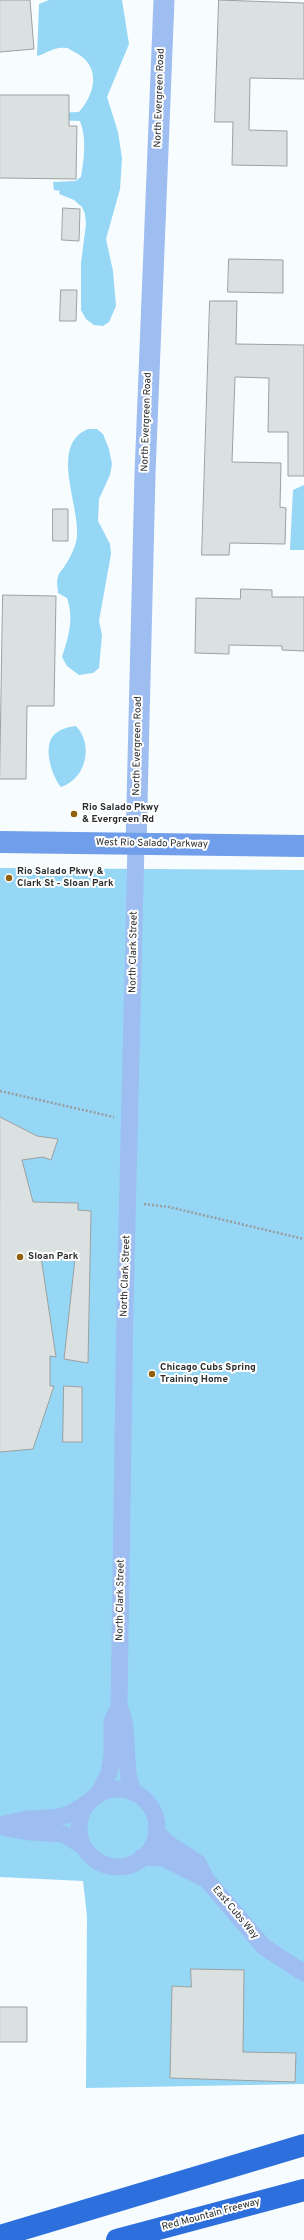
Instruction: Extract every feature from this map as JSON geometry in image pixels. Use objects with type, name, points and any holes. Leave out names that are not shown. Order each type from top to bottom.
[{"type":"highway","points":[[0,2236],[304,2145]]},
{"type":"highway","name":"Red Mountain Freeway","points":[[117,2240],[304,2190]]},
{"type":"main road","name":"West Rio Salado Parkway","points":[[0,842],[304,846]]},
{"type":"street","name":"North Evergreen Road","points":[[136,844],[145,474],[164,0]]},
{"type":"street","name":"North Clark Street","points":[[93,1799],[110,1768],[112,1721],[119,1707],[136,844]]},
{"type":"street","name":"North Clark Street","points":[[119,1707],[125,1720],[127,1773],[134,1793]]},
{"type":"street","points":[[0,1825],[28,1819],[58,1819],[77,1811],[93,1799],[118,1789],[134,1793],[146,1801],[151,1808],[156,1821],[156,1831]]},
{"type":"street","points":[[84,1847],[80,1836],[79,1825],[82,1814],[93,1799]]},
{"type":"street","name":"East Cubs Way","points":[[0,1825],[29,1832],[64,1834],[84,1847],[98,1861],[111,1866],[131,1864],[142,1857],[153,1845],[156,1831]]},
{"type":"street","name":"East Cubs Way","points":[[156,1831],[167,1842],[198,1863],[206,1879],[264,1947],[304,1974]]},
{"type":"street","name":"East Cubs Way","points":[[142,1857],[163,1858],[206,1879]]},
{"type":"path","points":[[0,1091],[130,1121]]},
{"type":"path","points":[[128,1204],[169,1207],[304,1239]]},
{"type":"shaded area","points":[[49,0],[122,0],[129,44],[107,97],[118,132],[122,158],[120,189],[106,239],[113,271],[116,306],[109,322],[103,326],[94,325],[86,319],[81,310],[81,263],[86,224],[85,214],[82,207],[74,200],[59,194],[60,191],[54,190],[53,182],[75,181],[81,177],[84,156],[84,135],[80,121],[55,120],[55,113],[79,112],[89,97],[92,89],[93,74],[90,66],[85,60],[67,48],[55,49],[37,56],[39,4]]},
{"type":"shaded area","points":[[88,429],[97,429],[103,434],[109,449],[112,464],[110,475],[99,499],[98,521],[110,544],[111,554],[99,621],[102,635],[99,668],[93,673],[79,675],[67,666],[62,657],[69,634],[70,613],[67,598],[58,593],[57,581],[72,552],[77,536],[77,523],[69,477],[68,462],[70,448],[76,437]]},
{"type":"shaded area","points":[[304,485],[304,550],[290,550],[293,490]]},
{"type":"shaded area","points":[[76,726],[82,734],[85,742],[85,761],[76,777],[70,783],[61,787],[50,762],[50,741],[53,736],[61,730]]},
{"type":"shaded area","name":"Chicago Cubs Spring Training Home","points":[[0,868],[304,870],[304,2084],[86,2088],[87,1916],[83,1881],[0,1877]]},
{"type":"building","points":[[0,0],[30,0],[34,49],[0,52]]},
{"type":"building","points":[[219,0],[304,3],[304,79],[250,78],[249,130],[287,131],[287,166],[232,165],[233,122],[215,122]]},
{"type":"building","points":[[0,95],[69,95],[69,126],[77,126],[76,179],[0,178]]},
{"type":"building","points":[[63,208],[80,209],[79,241],[62,240]]},
{"type":"building","points":[[229,259],[283,260],[283,293],[228,292]]},
{"type":"building","points":[[61,290],[77,290],[76,321],[60,321]]},
{"type":"building","points":[[210,301],[237,301],[236,344],[304,345],[304,476],[288,476],[288,432],[268,432],[269,378],[235,377],[232,462],[281,463],[280,507],[286,508],[285,544],[230,543],[229,555],[202,555]]},
{"type":"building","points":[[53,509],[68,509],[68,541],[53,541]]},
{"type":"building","points":[[241,589],[272,590],[272,597],[304,597],[304,651],[282,650],[282,646],[229,645],[229,654],[195,653],[196,598],[240,599]]},
{"type":"building","points":[[3,595],[56,596],[54,706],[27,706],[26,779],[0,779]]},
{"type":"building","name":"Sloan Park","points":[[0,1117],[37,1136],[58,1139],[51,1160],[43,1157],[22,1160],[33,1202],[78,1203],[78,1210],[91,1211],[88,1363],[64,1359],[75,1259],[41,1257],[56,1357],[50,1356],[50,1386],[54,1386],[33,1449],[0,1452]]},
{"type":"building","points":[[64,1386],[82,1387],[82,1442],[63,1442]]},
{"type":"building","points":[[191,1969],[244,1970],[243,2052],[296,2053],[295,2082],[170,2078],[172,1986],[191,1987]]},
{"type":"building","points":[[0,2007],[27,2007],[27,2042],[0,2042]]},
{"type":"place","name":"Rio Salado Pkwy & Evergreen Rd","points":[[74,814]]},
{"type":"place","name":"Rio Salado Pkwy & Clark St - Sloan Park","points":[[9,878]]},
{"type":"place","name":"Sloan Park","points":[[20,1257]]},
{"type":"place","name":"Chicago Cubs Spring Training Home","points":[[152,1374]]}]
